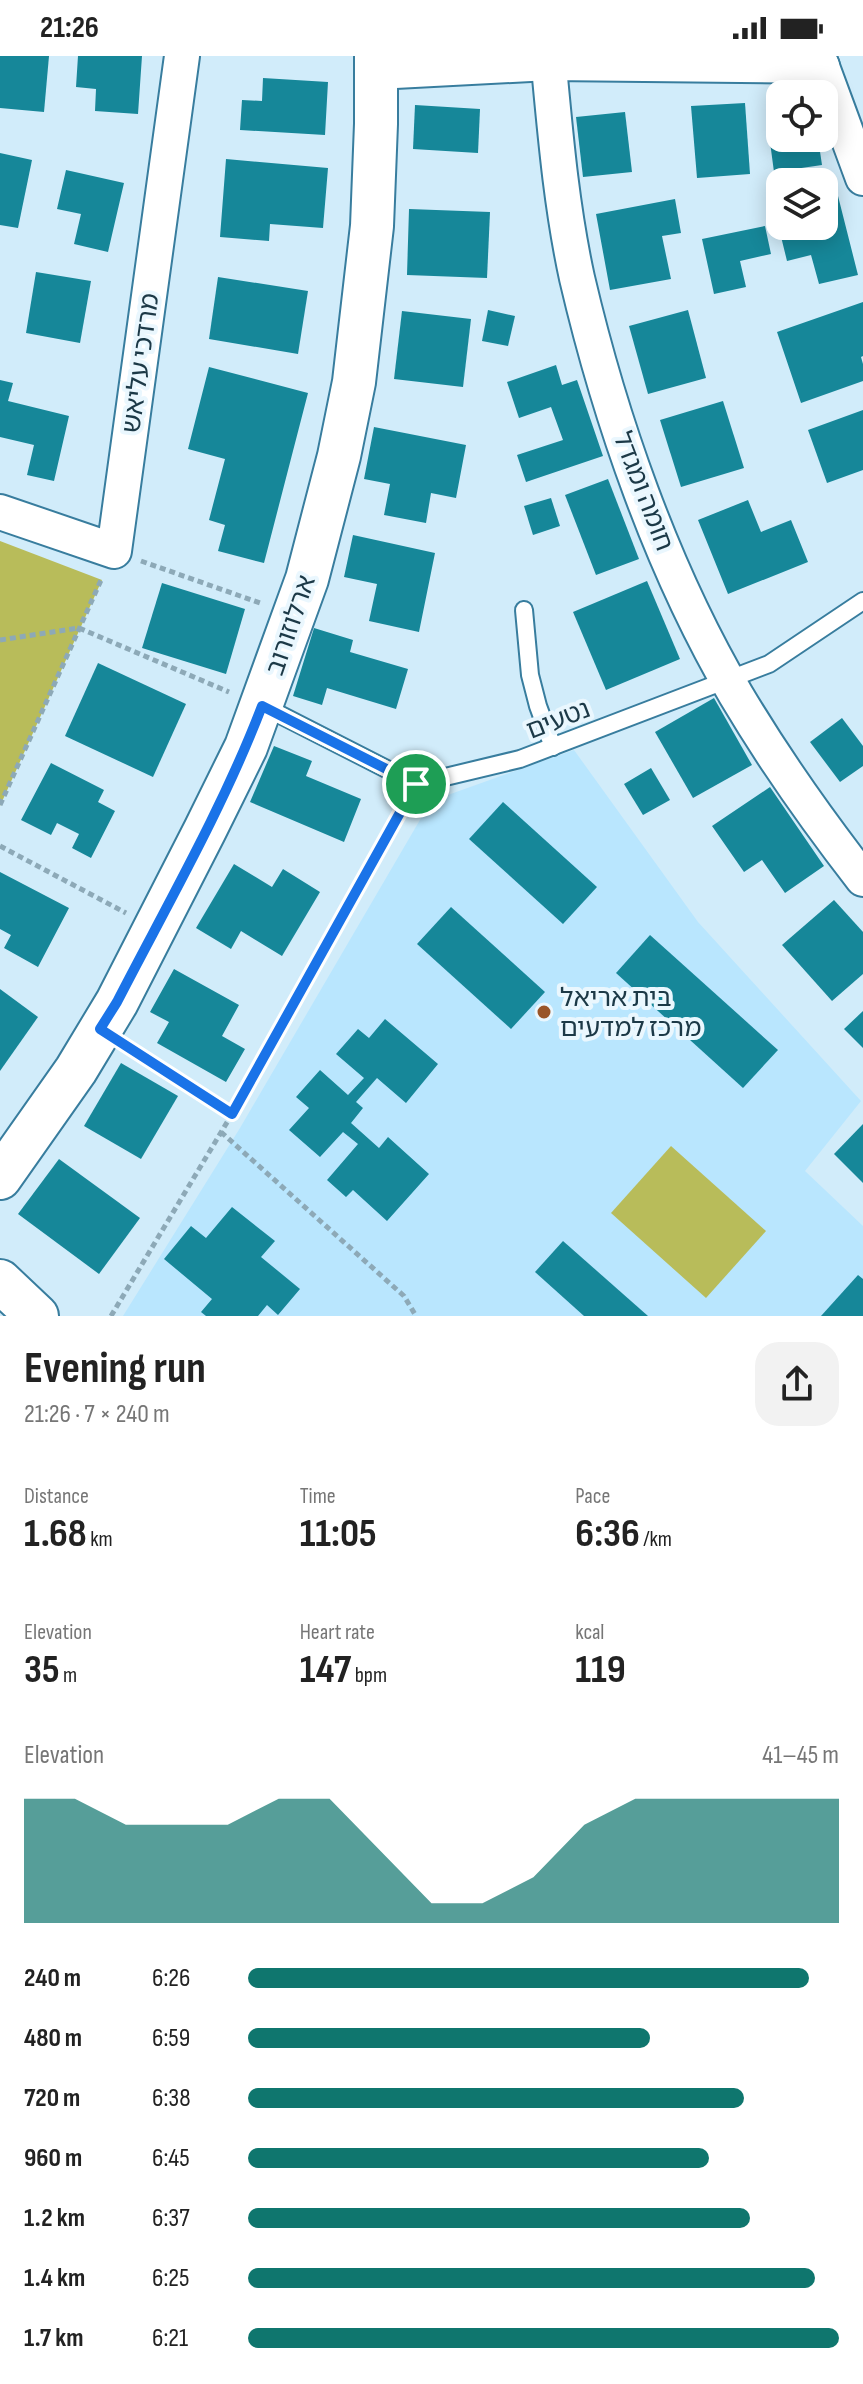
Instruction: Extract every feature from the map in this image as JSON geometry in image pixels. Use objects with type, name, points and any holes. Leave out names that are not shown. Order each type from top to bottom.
[{"type":"street","name":"מרדכי עליאש","points":[[114,551],[182,56]]},
{"type":"street","points":[[376,64],[548,60],[820,61],[863,178]]},
{"type":"street","name":"חומה ומגדל","points":[[548,60],[562,197],[577,277],[605,382],[644,500],[704,635],[728,680],[771,752],[825,831],[863,879]]},
{"type":"street","name":"ארלוזורוב","points":[[0,1178],[76,1070],[155,928],[246,747],[307,579],[339,456],[354,382],[372,226],[376,64]]},
{"type":"street","points":[[0,512],[114,551]]},
{"type":"street","points":[[0,1281],[37,1316]]},
{"type":"lane","name":"נטעים","points":[[416,784],[520,759],[769,664],[863,601]]},
{"type":"lane","points":[[524,610],[530,675],[553,747]]},
{"type":"lane","points":[[262,706],[416,784]]},
{"type":"path","points":[[0,805],[114,551],[294,615]]},
{"type":"path","points":[[0,640],[79,628],[262,706]]},
{"type":"path","points":[[111,1316],[232,1114],[416,784]]},
{"type":"path","points":[[0,846],[155,928]]},
{"type":"path","points":[[100,1029],[232,1114]]},
{"type":"path","points":[[221,1132],[404,1296],[416,1316]]},
{"type":"shaded area","name":"בית אריאל מרכז למדעים","points":[[574,750],[698,922],[861,1101],[805,1171],[863,1226],[863,1316],[123,1316],[240,1128],[431,801]]},
{"type":"green space","points":[[0,541],[102,580],[0,806]]},
{"type":"green space","points":[[671,1146],[766,1231],[706,1298],[611,1213]]},
{"type":"building","points":[[0,56],[49,56],[44,112],[0,108]]},
{"type":"building","points":[[78,56],[142,56],[138,114],[95,111],[96,89],[76,87]]},
{"type":"building","points":[[263,78],[328,82],[325,135],[240,130],[242,100],[262,101]]},
{"type":"building","points":[[745,103],[750,174],[697,178],[691,106]]},
{"type":"building","points":[[415,105],[480,109],[478,153],[413,149]]},
{"type":"building","points":[[625,112],[632,172],[583,177],[576,117]]},
{"type":"building","points":[[771,152],[820,152],[822,165],[773,168]]},
{"type":"building","points":[[0,153],[32,160],[18,228],[0,225]]},
{"type":"building","points":[[226,159],[328,168],[323,228],[270,224],[269,241],[220,237]]},
{"type":"building","points":[[66,170],[124,183],[108,252],[74,244],[81,214],[57,209]]},
{"type":"building","points":[[838,196],[858,275],[819,284],[811,255],[787,261],[782,240],[838,240]]},
{"type":"building","points":[[675,199],[681,233],[662,236],[671,279],[610,290],[596,214]]},
{"type":"building","points":[[409,209],[490,212],[487,278],[407,275]]},
{"type":"building","points":[[765,226],[771,254],[740,261],[746,287],[714,294],[702,239]]},
{"type":"building","points":[[36,272],[91,281],[80,343],[26,333]]},
{"type":"building","points":[[218,277],[308,291],[298,354],[209,339]]},
{"type":"building","points":[[863,302],[863,381],[801,403],[777,332]]},
{"type":"building","points":[[488,310],[515,316],[508,346],[482,341]]},
{"type":"building","points":[[688,310],[706,378],[648,394],[629,326]]},
{"type":"building","points":[[402,311],[471,319],[463,387],[394,379]]},
{"type":"building","points":[[556,365],[562,385],[577,380],[603,456],[526,482],[517,455],[563,440],[551,407],[519,418],[507,382]]},
{"type":"building","points":[[209,367],[308,393],[264,563],[218,551],[225,525],[209,520],[225,459],[188,449]]},
{"type":"building","points":[[0,380],[13,383],[8,401],[69,416],[54,481],[27,475],[34,445],[0,437]]},
{"type":"building","points":[[723,401],[744,468],[681,487],[660,420]]},
{"type":"building","points":[[863,410],[863,470],[827,483],[808,430]]},
{"type":"building","points":[[374,427],[466,445],[456,498],[431,493],[426,523],[384,515],[390,484],[364,479]]},
{"type":"building","points":[[608,479],[639,559],[596,575],[565,495]]},
{"type":"building","points":[[551,498],[560,526],[533,535],[524,506]]},
{"type":"building","points":[[748,500],[761,532],[791,520],[808,562],[728,594],[698,520]]},
{"type":"building","points":[[353,535],[435,553],[419,632],[369,621],[377,584],[344,577]]},
{"type":"building","points":[[647,581],[680,659],[606,690],[573,612]]},
{"type":"building","points":[[162,583],[245,609],[226,674],[142,648]]},
{"type":"building","points":[[314,628],[353,640],[350,652],[408,669],[396,709],[327,688],[322,705],[293,696]]},
{"type":"building","points":[[98,663],[186,704],[153,777],[65,736]]},
{"type":"building","points":[[714,698],[752,765],[693,798],[655,732]]},
{"type":"building","points":[[842,718],[863,746],[863,766],[840,782],[810,742]]},
{"type":"building","points":[[274,746],[312,761],[306,776],[361,799],[344,842],[250,802]]},
{"type":"building","points":[[51,763],[104,790],[98,802],[115,811],[91,858],[72,848],[79,834],[57,823],[51,835],[21,820]]},
{"type":"building","points":[[651,768],[670,800],[643,815],[624,784]]},
{"type":"building","points":[[770,787],[824,866],[785,893],[762,860],[744,872],[712,826]]},
{"type":"building","points":[[503,802],[597,887],[563,924],[469,839]]},
{"type":"building","points":[[234,864],[272,887],[283,869],[320,892],[282,956],[241,931],[231,949],[196,928]]},
{"type":"building","points":[[0,872],[69,908],[38,967],[4,948],[11,935],[0,929]]},
{"type":"building","points":[[834,900],[863,932],[863,974],[832,1001],[782,945]]},
{"type":"building","points":[[451,907],[545,992],[511,1029],[417,944]]},
{"type":"building","points":[[650,935],[778,1050],[743,1088],[616,973]]},
{"type":"building","points":[[174,969],[239,1005],[222,1036],[245,1049],[226,1082],[157,1043],[169,1022],[150,1012]]},
{"type":"building","points":[[0,989],[38,1017],[0,1071]]},
{"type":"building","points":[[863,1011],[863,1048],[844,1029]]},
{"type":"building","points":[[385,1019],[438,1064],[406,1103],[377,1078],[356,1102],[363,1108],[351,1123],[379,1148],[388,1137],[429,1174],[387,1221],[353,1190],[346,1197],[327,1180],[358,1144],[343,1132],[320,1157],[289,1130],[309,1108],[296,1097],[320,1070],[348,1095],[364,1078],[336,1054],[358,1029],[369,1038]]},
{"type":"building","points":[[121,1063],[178,1096],[141,1159],[84,1126]]},
{"type":"building","points":[[863,1124],[863,1183],[834,1154]]},
{"type":"building","points":[[59,1159],[140,1218],[99,1274],[18,1214]]},
{"type":"building","points":[[232,1207],[275,1241],[261,1257],[300,1289],[278,1315],[267,1305],[258,1316],[206,1316],[201,1312],[212,1299],[164,1259],[191,1226],[206,1238]]},
{"type":"building","points":[[563,1241],[648,1316],[584,1316],[535,1272]]},
{"type":"building","points":[[858,1275],[863,1279],[863,1316],[821,1316]]},
{"type":"place","name":"בית אריאל מרכז למדעים","points":[[544,1012]]},
{"type":"route","points":[[262,706],[416,784],[232,1114],[100,1029],[117,1002],[205,830],[246,747],[262,706]]}]
